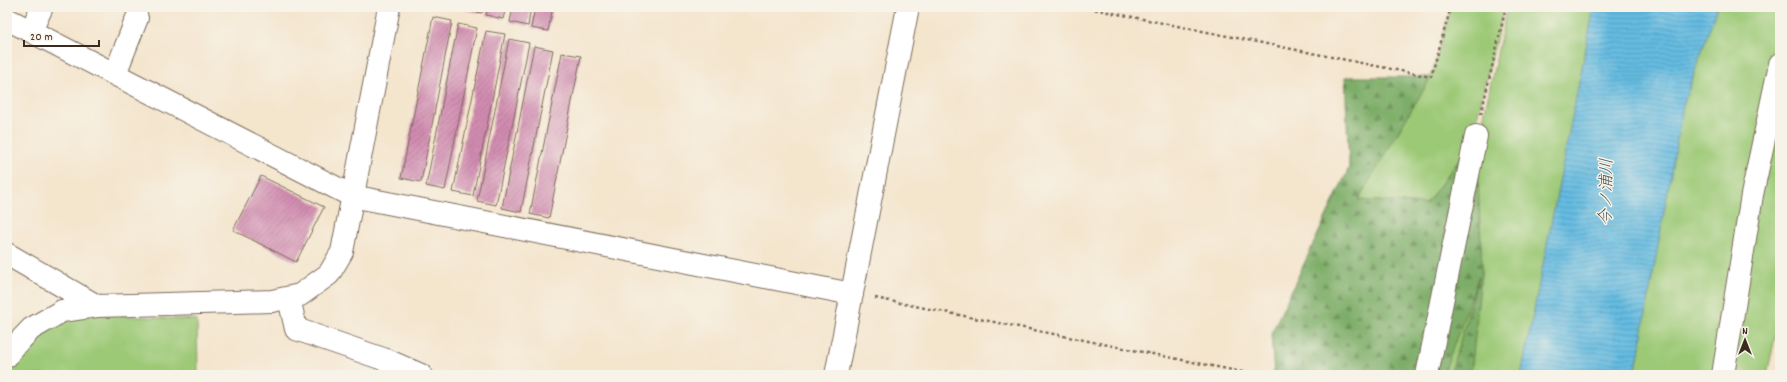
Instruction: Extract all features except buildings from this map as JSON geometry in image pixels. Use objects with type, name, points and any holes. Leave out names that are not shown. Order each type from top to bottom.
[{"type":"street","points":[[31,31],[42,7]]},
{"type":"street","points":[[7,356],[31,329],[62,311],[97,306],[272,301],[300,295],[329,274],[342,252],[389,7]]},
{"type":"street","points":[[836,375],[908,7]]},
{"type":"street","points":[[115,74],[137,18]]},
{"type":"street","points":[[7,19],[352,196],[852,294]]},
{"type":"street","points":[[1722,375],[1752,195],[1780,64]]},
{"type":"street","points":[[1428,375],[1476,136]]},
{"type":"street","points":[[7,254],[97,306]]},
{"type":"street","points":[[289,298],[296,329],[389,361],[421,375]]},
{"type":"path","points":[[1084,7],[1431,77],[1451,7]]},
{"type":"path","points":[[1476,136],[1506,7]]},
{"type":"path","points":[[852,294],[1256,375]]},
{"type":"green space","points":[[1451,7],[1504,7],[1471,143],[1426,204],[1357,200],[1431,77]]},
{"type":"green space","points":[[1507,7],[1780,7],[1780,315],[1767,375],[1429,375]]},
{"type":"green space","points":[[1345,77],[1431,77],[1358,200],[1426,204],[1476,136],[1482,265],[1471,375],[1450,375],[1479,276],[1443,375],[1274,375],[1271,334],[1349,168]]},
{"type":"green space","points":[[93,314],[197,320],[198,375],[7,375],[7,364],[45,321]]},
{"type":"water","name":"今ノ浦川","points":[[1594,7],[1717,7],[1683,106],[1635,375],[1521,375]]}]
